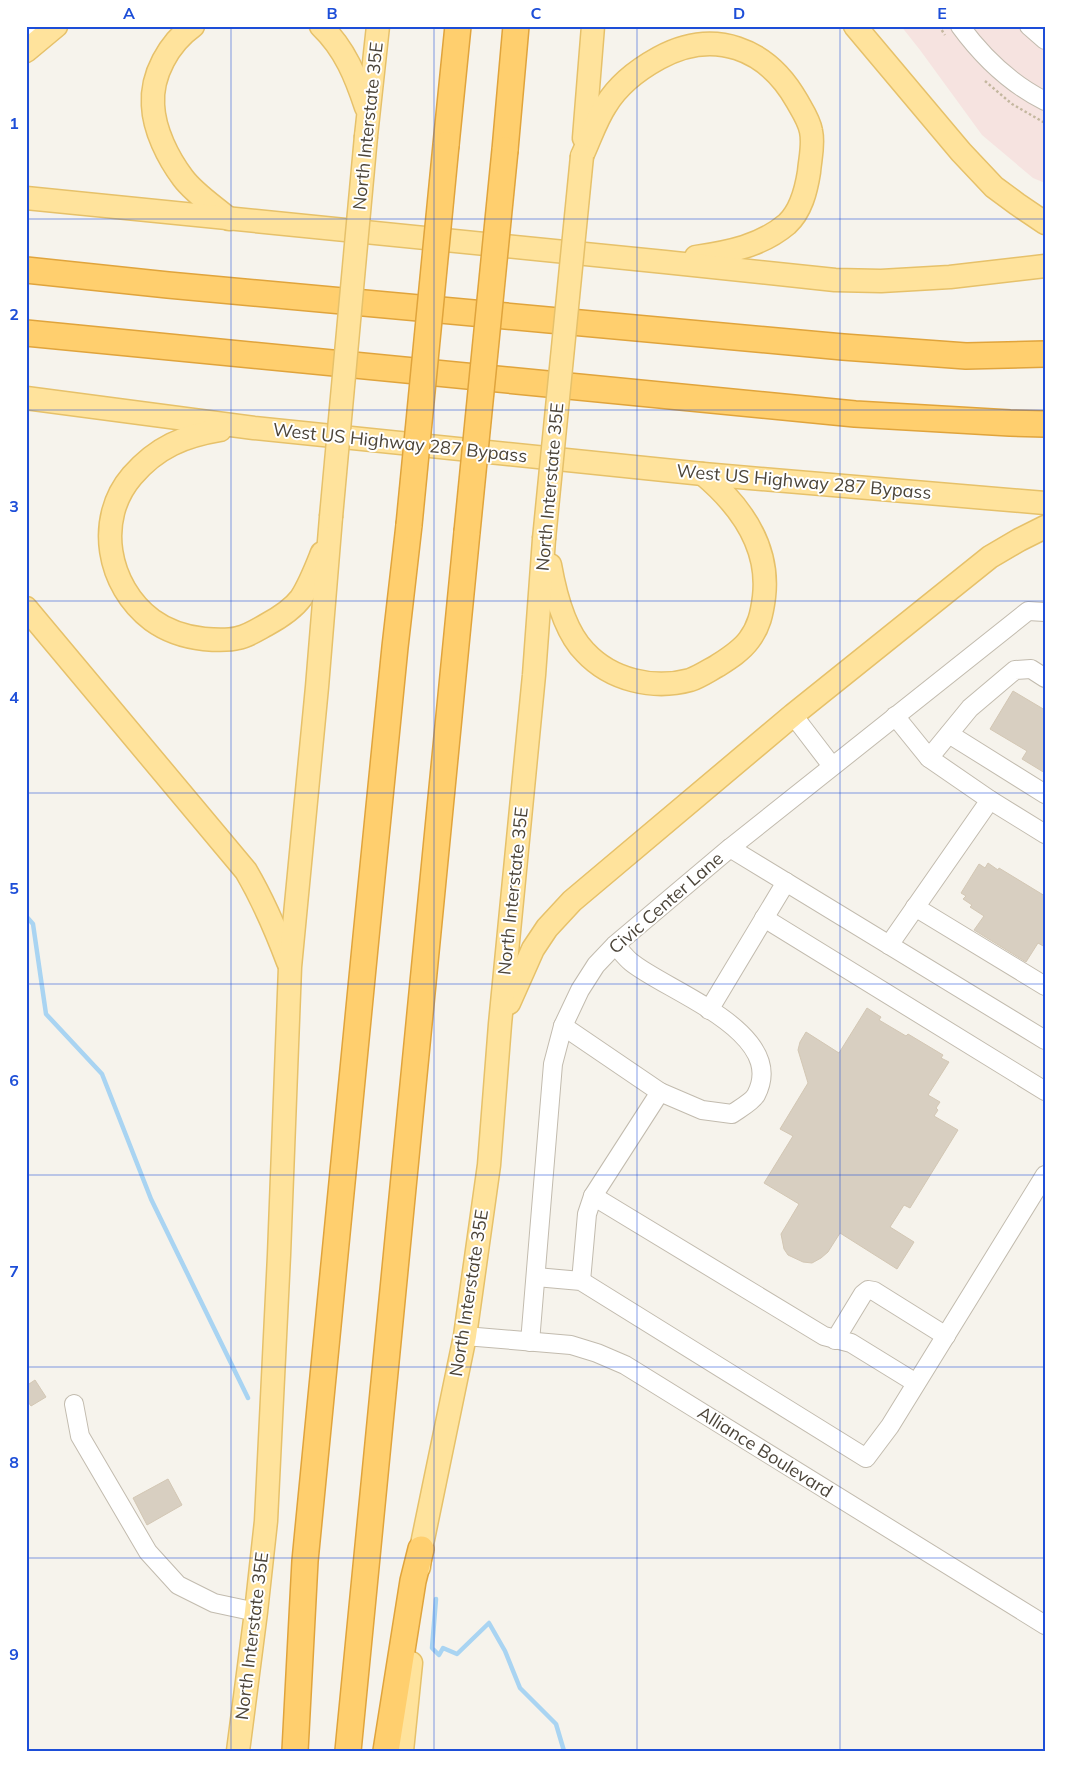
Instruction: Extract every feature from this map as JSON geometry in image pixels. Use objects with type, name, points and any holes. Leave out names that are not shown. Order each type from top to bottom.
[{"type":"highway","points":[[294,1751],[305,1561],[458,26]]},
{"type":"highway","points":[[348,1751],[516,26]]},
{"type":"highway","points":[[26,270],[178,286],[843,347],[966,356],[1045,354]]},
{"type":"highway","points":[[26,333],[856,414],[1045,424]]},
{"type":"highway","points":[[386,1751],[413,1581],[421,1549]]},
{"type":"main road","points":[[31,39],[56,26]]},
{"type":"main road","points":[[193,26],[175,41],[160,68],[154,93],[155,120],[170,157],[184,178],[229,219]]},
{"type":"main road","points":[[321,26],[331,35],[348,62],[358,81],[368,112]]},
{"type":"main road","name":"North Interstate 35E","points":[[238,1751],[266,1521],[290,967],[318,678],[368,112],[378,26]]},
{"type":"main road","name":"North Interstate 35E","points":[[402,1751],[421,1549],[465,1336],[489,1165],[500,1024],[533,685],[544,539],[593,26]]},
{"type":"main road","points":[[855,26],[961,152],[994,187],[1045,223]]},
{"type":"main road","points":[[582,156],[606,104],[626,82],[646,65],[672,51],[710,42],[739,49],[763,61],[791,90],[806,117],[811,132],[812,146],[807,184],[801,204],[794,215],[780,229],[749,246],[729,252],[665,262]]},
{"type":"main road","points":[[26,198],[810,278],[854,280],[950,277],[1045,266]]},
{"type":"main road","name":"West US Highway 287 Bypass","points":[[26,398],[254,428],[703,474],[1045,503]]},
{"type":"main road","points":[[254,428],[236,431],[221,430],[189,436],[164,447],[128,480],[113,510],[109,539],[118,575],[130,596],[152,620],[184,636],[220,640],[238,638],[254,632],[281,617],[300,599],[314,571],[330,526]]},
{"type":"main road","points":[[544,539],[557,600],[576,640],[584,652],[607,670],[632,680],[662,684],[692,679],[727,660],[749,640],[762,613],[765,588],[763,560],[754,532],[729,498],[703,474]]},
{"type":"main road","points":[[500,1024],[533,949],[548,928],[572,901],[793,715],[990,557],[1045,527]]},
{"type":"main road","points":[[26,608],[246,871],[271,917],[290,967]]},
{"type":"street","points":[[960,26],[974,45],[1006,76],[1045,101]]},
{"type":"street","points":[[1029,26],[1045,40]]},
{"type":"street","name":"Civic Center Lane","points":[[530,1342],[553,1064],[563,1026],[580,990],[596,965],[615,945],[730,848],[1028,611],[1045,612]]},
{"type":"street","points":[[930,758],[970,708],[1015,670],[1031,669],[1045,678]]},
{"type":"street","points":[[793,715],[832,766]]},
{"type":"street","points":[[896,716],[930,758],[990,800],[1045,834]]},
{"type":"street","points":[[949,734],[1045,794]]},
{"type":"street","points":[[889,945],[990,800]]},
{"type":"street","points":[[730,848],[1045,1040]]},
{"type":"street","points":[[709,1010],[786,882]]},
{"type":"street","points":[[915,907],[1045,986]]},
{"type":"street","points":[[764,918],[1045,1091]]},
{"type":"street","points":[[563,1026],[660,1092],[702,1110],[732,1114],[755,1096],[762,1074],[755,1050],[734,1026],[631,962],[615,945]]},
{"type":"street","points":[[581,1281],[587,1214],[593,1196],[660,1092]]},
{"type":"street","points":[[536,1277],[581,1281],[866,1458],[890,1426],[1045,1175]]},
{"type":"street","points":[[593,1196],[770,1305],[824,1336],[850,1343],[916,1383]]},
{"type":"street","points":[[835,1340],[863,1294],[868,1290],[874,1291],[946,1336]]},
{"type":"street","name":"Alliance Boulevard","points":[[465,1336],[571,1344],[625,1366],[1045,1625]]},
{"type":"street","points":[[74,1404],[80,1436],[148,1552],[178,1585],[214,1603],[256,1612]]},
{"type":"shaded area","points":[[901,26],[1045,26],[1045,183],[1033,178],[982,135]]},
{"type":"building","points":[[1013,691],[1045,710],[1045,773],[1022,759],[1027,751],[990,729]]},
{"type":"building","points":[[988,863],[1045,896],[1045,947],[1038,943],[1026,962],[974,930],[984,916],[970,907],[972,905],[963,899],[966,896],[961,893],[979,864],[985,868]]},
{"type":"building","points":[[867,1008],[881,1017],[879,1020],[906,1036],[908,1034],[943,1055],[941,1058],[949,1062],[928,1095],[940,1102],[934,1116],[958,1130],[910,1208],[904,1205],[890,1227],[914,1242],[897,1269],[840,1233],[828,1252],[812,1263],[803,1262],[788,1255],[784,1249],[781,1234],[799,1204],[764,1183],[793,1136],[780,1129],[808,1083],[798,1050],[800,1042],[806,1032],[839,1053]]},
{"type":"building","points":[[35,1380],[46,1397],[31,1406],[26,1399],[26,1386]]},
{"type":"building","points":[[168,1479],[182,1505],[147,1525],[133,1498]]},
{"type":"waterway","points":[[26,916],[33,924],[46,1014],[102,1074],[151,1199],[248,1398]]},
{"type":"waterway","points":[[436,1599],[432,1648],[439,1655],[443,1648],[457,1654],[489,1623],[505,1651],[520,1688],[556,1724],[564,1751]]}]
